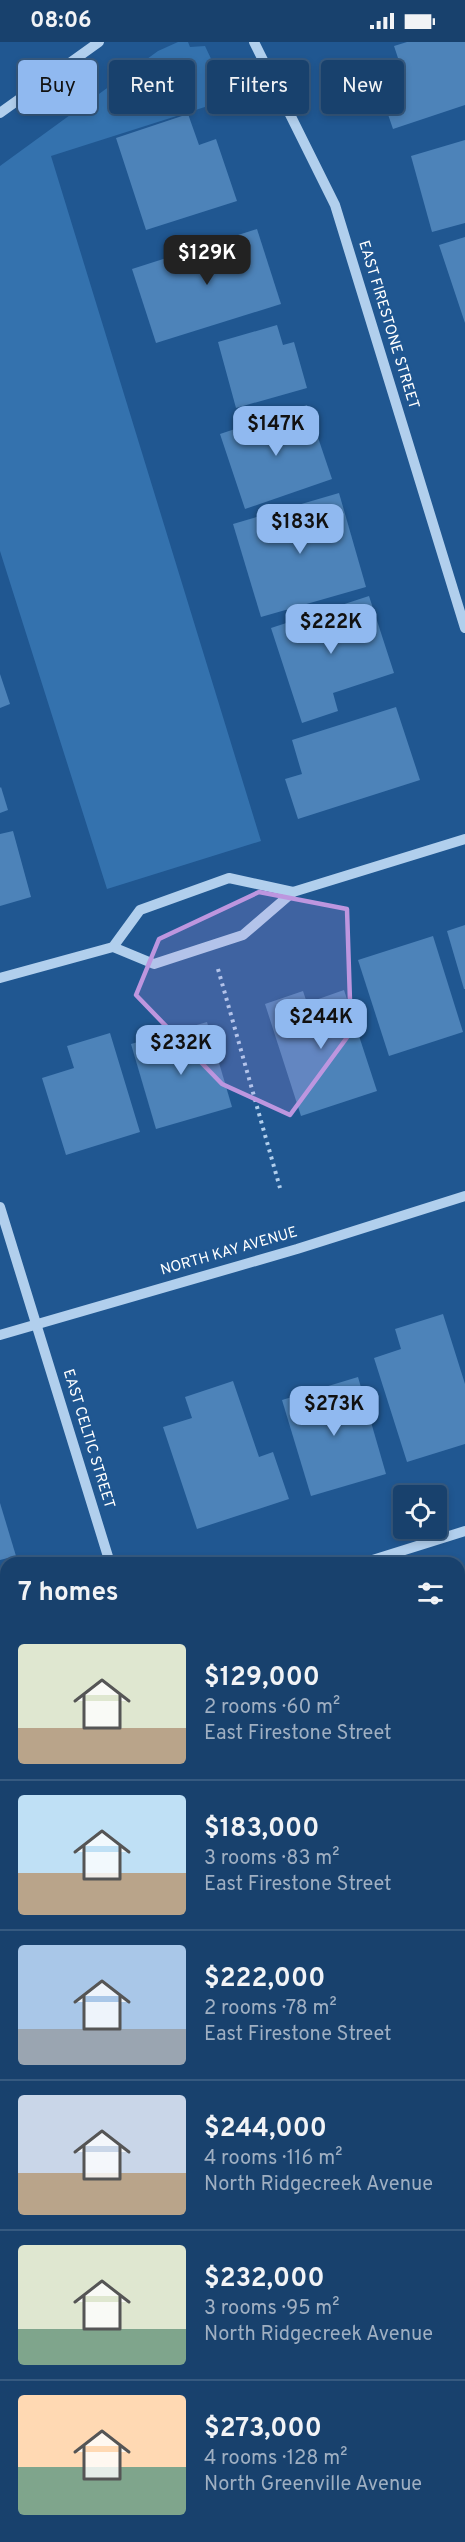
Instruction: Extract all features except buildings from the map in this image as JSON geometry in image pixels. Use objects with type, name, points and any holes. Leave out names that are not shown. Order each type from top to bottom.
[{"type":"street","points":[[0,113],[99,42]]},
{"type":"street","name":"EAST FIRESTONE STREET","points":[[254,42],[335,205],[465,628]]},
{"type":"street","points":[[113,947],[154,964],[243,935],[292,892],[465,839]]},
{"type":"street","points":[[0,978],[113,947],[141,910],[230,878],[292,892]]},
{"type":"street","name":"NORTH KAY AVENUE","points":[[0,1335],[297,1249],[465,1196]]},
{"type":"street","name":"EAST CELTIC STREET","points":[[0,1207],[108,1557]]},
{"type":"street","points":[[383,1557],[465,1532]]},
{"type":"path","points":[[211,945],[280,1188]]},
{"type":"highlighted area","points":[[259,892],[347,909],[351,1032],[290,1115],[222,1084],[136,995],[159,939]]},
{"type":"shaded area","points":[[178,42],[188,42],[190,47],[205,46],[212,60],[207,60],[207,106],[195,110],[195,60],[146,60],[158,51]]},
{"type":"shaded area","points":[[109,87],[109,114],[183,114],[51,156],[261,841],[107,889],[0,551],[0,166],[71,114],[97,114],[97,95]]}]
